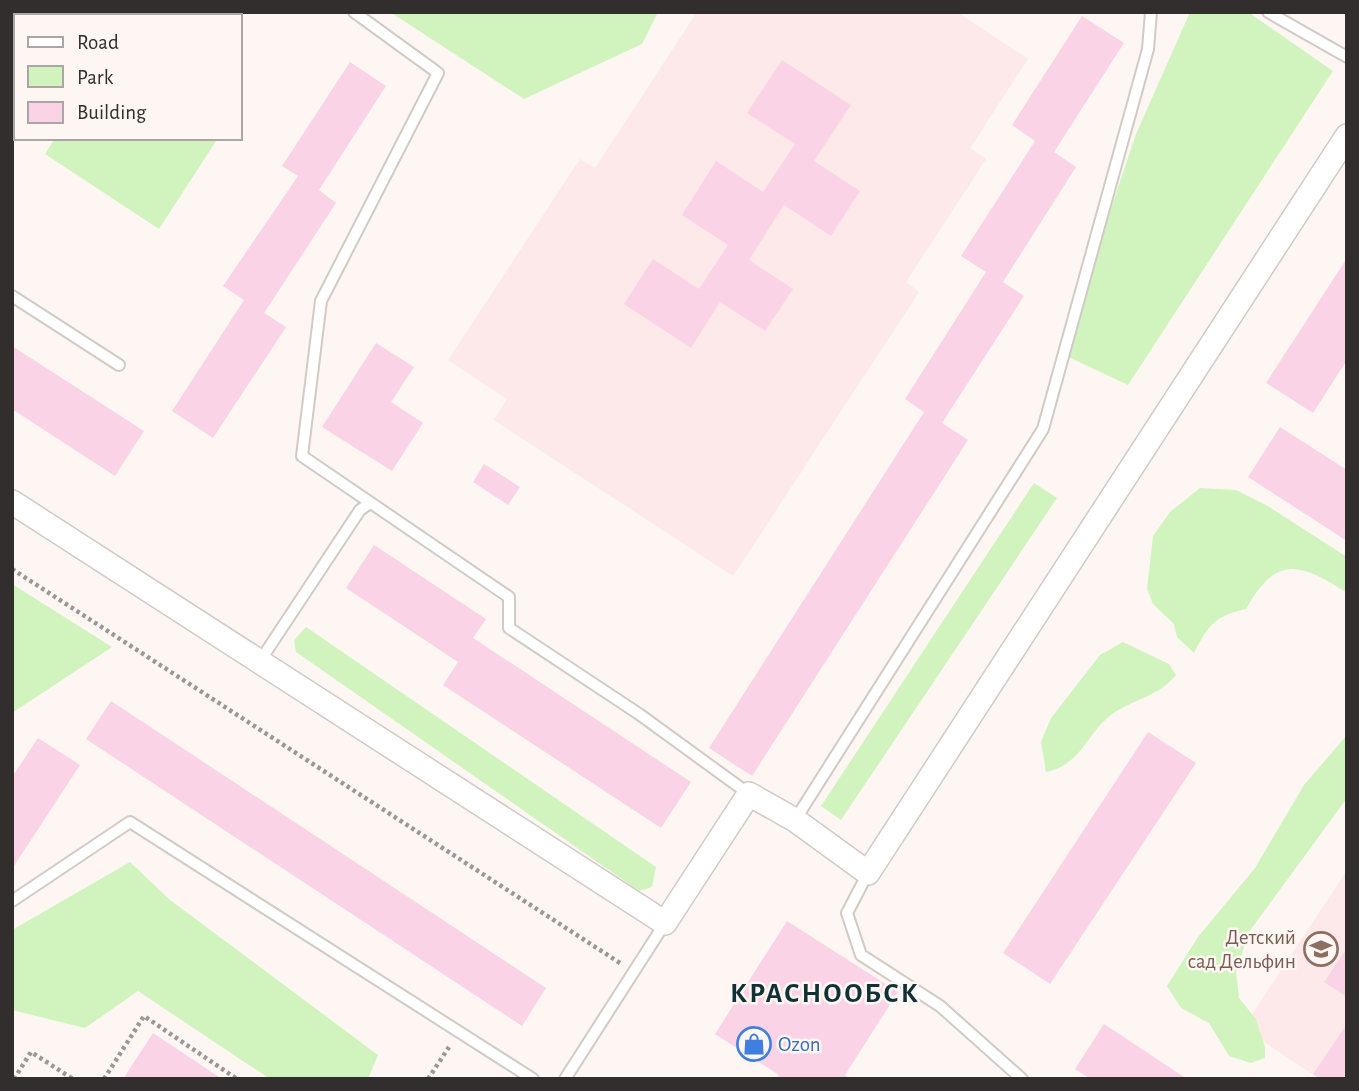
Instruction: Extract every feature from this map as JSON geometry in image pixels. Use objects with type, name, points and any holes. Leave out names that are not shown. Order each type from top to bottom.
[{"type":"street","points":[[12,502],[665,923],[749,794],[795,820],[868,873],[1347,136]]},
{"type":"lane","points":[[354,12],[438,74],[321,301],[302,456],[509,597],[509,628],[639,714],[749,794]]},
{"type":"lane","points":[[795,820],[1043,429],[1148,49],[1151,12]]},
{"type":"lane","points":[[1268,12],[1347,57]]},
{"type":"lane","points":[[12,296],[119,365]]},
{"type":"lane","points":[[260,661],[360,510],[370,503]]},
{"type":"lane","points":[[12,901],[130,822],[533,1079]]},
{"type":"lane","points":[[868,873],[847,913],[861,954],[940,1006],[1022,1079]]},
{"type":"lane","points":[[565,1079],[636,973],[665,923]]},
{"type":"path","points":[[12,569],[636,973]]},
{"type":"path","points":[[104,1079],[144,1016],[237,1079]]},
{"type":"path","points":[[428,1079],[459,1031]]},
{"type":"path","points":[[14,1079],[31,1052],[73,1079]]},
{"type":"shaded area","points":[[697,12],[957,12],[1028,59],[970,148],[986,159],[906,282],[919,292],[733,576],[494,420],[507,399],[448,360],[580,159],[595,168]]},
{"type":"shaded area","name":"Детский сад Дельфин","points":[[1347,870],[1347,1079],[1320,1079],[1243,1028]]},
{"type":"green space","points":[[390,12],[658,12],[642,44],[524,99]]},
{"type":"green space","points":[[1190,12],[1248,12],[1333,71],[1128,385],[1062,354],[1136,134]]},
{"type":"green space","points":[[54,140],[217,140],[159,229],[45,154]]},
{"type":"green space","points":[[1034,483],[1057,498],[841,820],[821,806]]},
{"type":"green space","points":[[1200,488],[1236,490],[1266,505],[1347,557],[1347,593],[1303,570],[1279,572],[1257,591],[1246,609],[1220,618],[1214,623],[1194,653],[1177,637],[1174,624],[1153,604],[1147,589],[1153,536],[1170,512]]},
{"type":"green space","points":[[12,584],[112,647],[12,713]]},
{"type":"green space","points":[[306,627],[656,867],[652,887],[639,891],[296,652],[294,640]]},
{"type":"green space","points":[[1123,642],[1169,664],[1176,675],[1155,692],[1115,712],[1098,728],[1077,755],[1058,768],[1046,772],[1041,742],[1051,718],[1100,655]]},
{"type":"green space","points":[[1347,735],[1347,798],[1249,932],[1236,972],[1239,998],[1256,1019],[1265,1047],[1265,1058],[1251,1063],[1229,1056],[1209,1023],[1181,1008],[1167,986],[1198,937],[1255,868],[1304,785]]},
{"type":"green space","points":[[130,862],[170,900],[378,1055],[368,1079],[270,1079],[138,991],[85,1028],[12,1010],[12,930]]},
{"type":"building","points":[[1082,16],[1124,43],[1054,152],[1076,167],[1003,282],[1024,296],[942,423],[968,440],[752,776],[709,748],[924,412],[905,399],[986,272],[961,256],[1035,141],[1012,125]]},
{"type":"building","points":[[782,60],[851,105],[814,161],[860,191],[831,236],[784,205],[749,260],[793,289],[765,331],[720,302],[691,348],[624,304],[653,259],[699,289],[728,245],[682,215],[716,161],[763,192],[795,144],[747,113]]},
{"type":"building","points":[[350,62],[386,86],[319,190],[336,203],[264,313],[286,327],[213,438],[172,411],[244,300],[223,286],[298,176],[282,166]]},
{"type":"building","points":[[1347,258],[1347,360],[1313,413],[1266,383]]},
{"type":"building","points":[[376,343],[414,367],[391,402],[423,423],[392,471],[322,427]]},
{"type":"building","points":[[12,346],[144,431],[115,476],[12,409]]},
{"type":"building","points":[[1280,427],[1347,470],[1347,541],[1248,477]]},
{"type":"building","points":[[484,464],[520,487],[508,505],[473,482]]},
{"type":"building","points":[[374,545],[486,619],[473,638],[691,782],[661,828],[443,685],[458,662],[346,588]]},
{"type":"building","points":[[111,701],[546,988],[522,1026],[86,739]]},
{"type":"building","points":[[1148,732],[1196,763],[1050,984],[1003,953]]},
{"type":"building","points":[[38,738],[80,765],[12,869],[12,777]]},
{"type":"building","points":[[787,921],[898,992],[845,1075],[850,1079],[777,1079],[779,1075],[715,1034]]},
{"type":"building","points":[[1347,948],[1347,997],[1324,982]]},
{"type":"building","points":[[1104,1024],[1187,1079],[1090,1079],[1075,1069]]},
{"type":"building","points":[[1347,1024],[1347,1079],[1320,1079],[1313,1074]]},
{"type":"building","points":[[153,1033],[222,1079],[130,1079],[125,1076]]},
{"type":"place","name":"Детский сад Дельфин","points":[[1321,949]]},
{"type":"place","name":"Ozon","points":[[754,1044]]},
{"type":"district","name":"КРАСНООБСК","points":[[825,992]]}]
